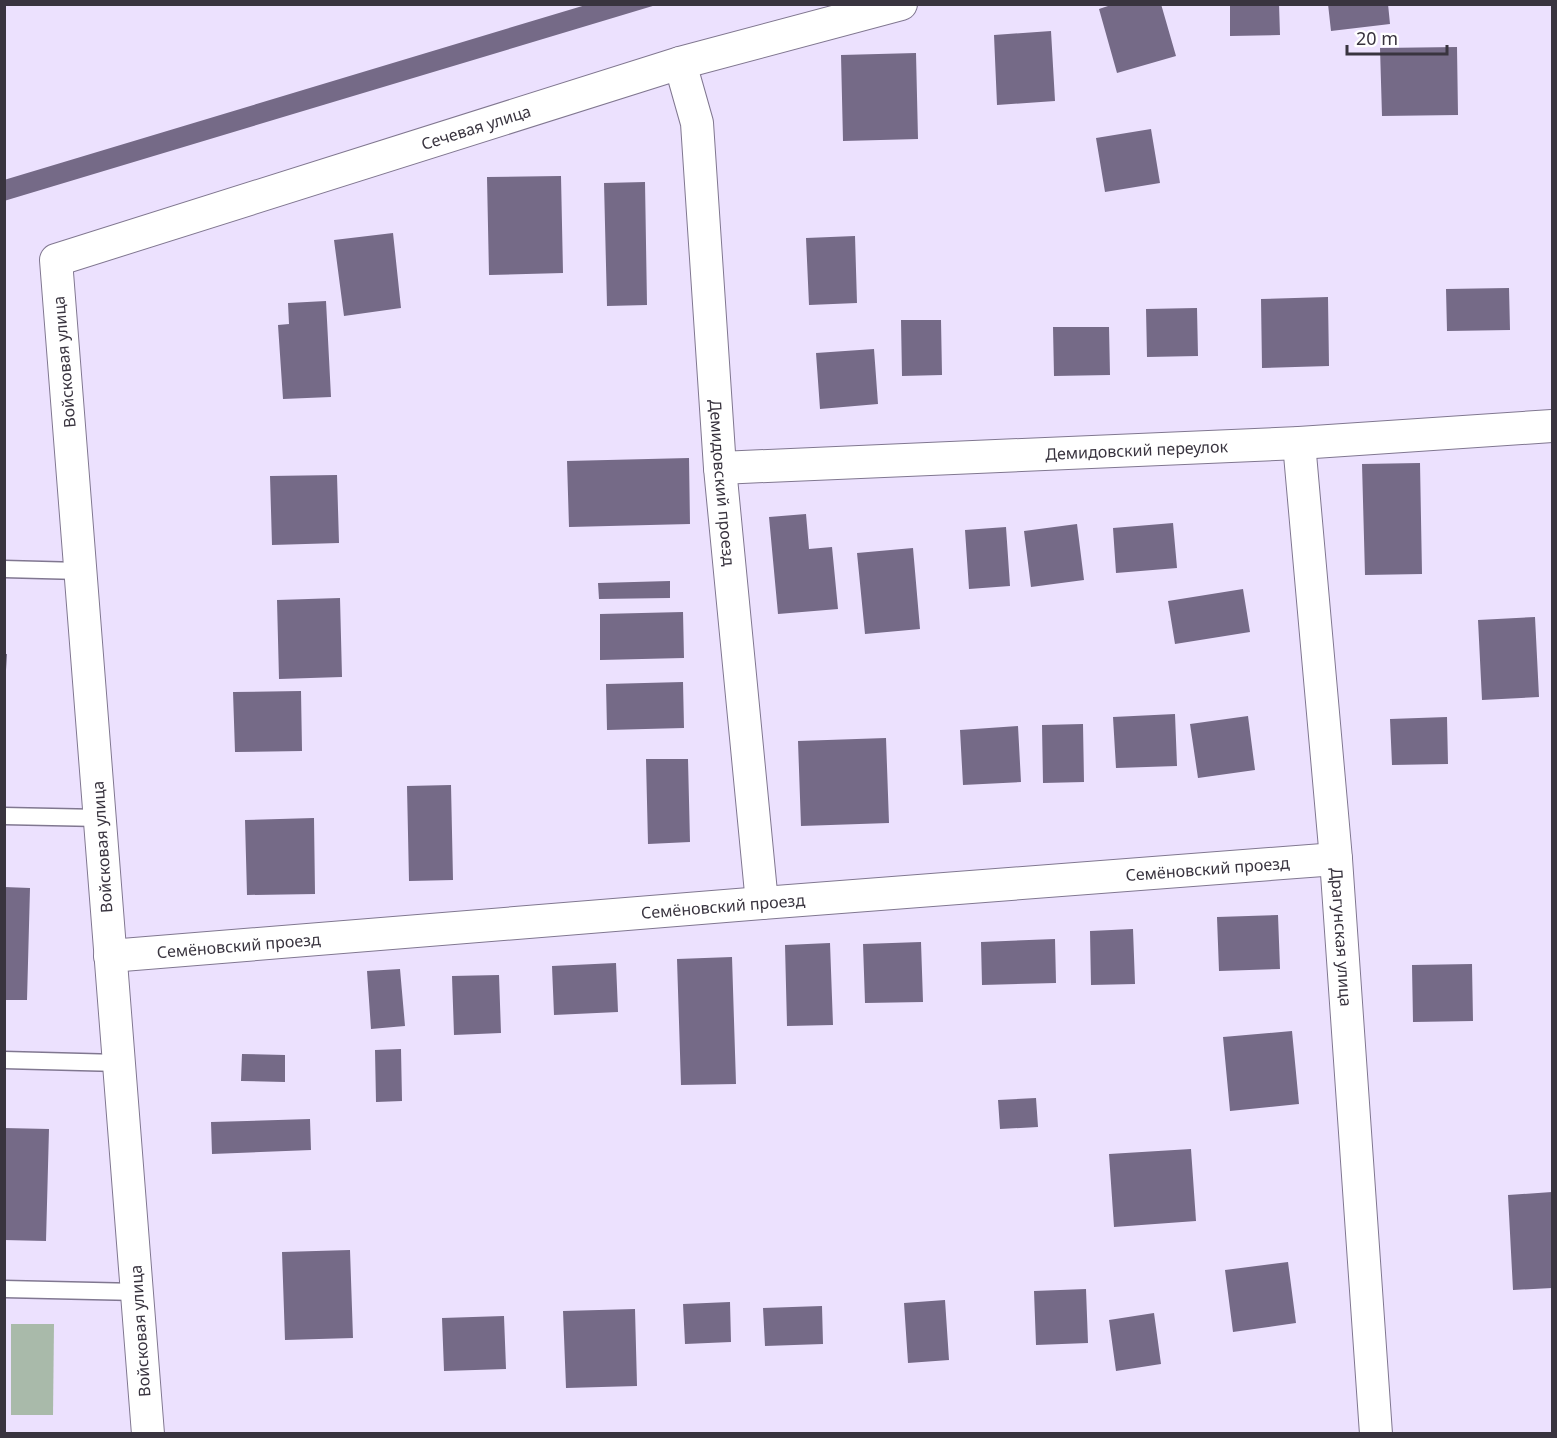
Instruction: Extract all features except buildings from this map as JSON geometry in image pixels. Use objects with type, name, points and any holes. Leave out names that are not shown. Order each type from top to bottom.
[{"type":"street","name":"Сечевая улица","points":[[56,260],[680,63],[901,4]]},
{"type":"street","name":"Демидовский проезд","points":[[680,63],[697,123],[720,468],[762,903]]},
{"type":"street","name":"Войсковая улица","points":[[56,260],[148,1434]]},
{"type":"street","name":"Демидовский переулок","points":[[720,468],[1299,442],[1552,426]]},
{"type":"street","name":"Драгунская улица","points":[[1299,442],[1336,859],[1376,1434]]},
{"type":"street","name":"Семёновский проезд","points":[[110,956],[1336,859]]},
{"type":"lane","points":[[4,569],[80,571]]},
{"type":"lane","points":[[4,816],[100,818]]},
{"type":"lane","points":[[4,1060],[119,1063]]},
{"type":"lane","points":[[4,1289],[138,1292]]},
{"type":"green space","points":[[11,1324],[54,1324],[53,1415],[11,1415]]}]
